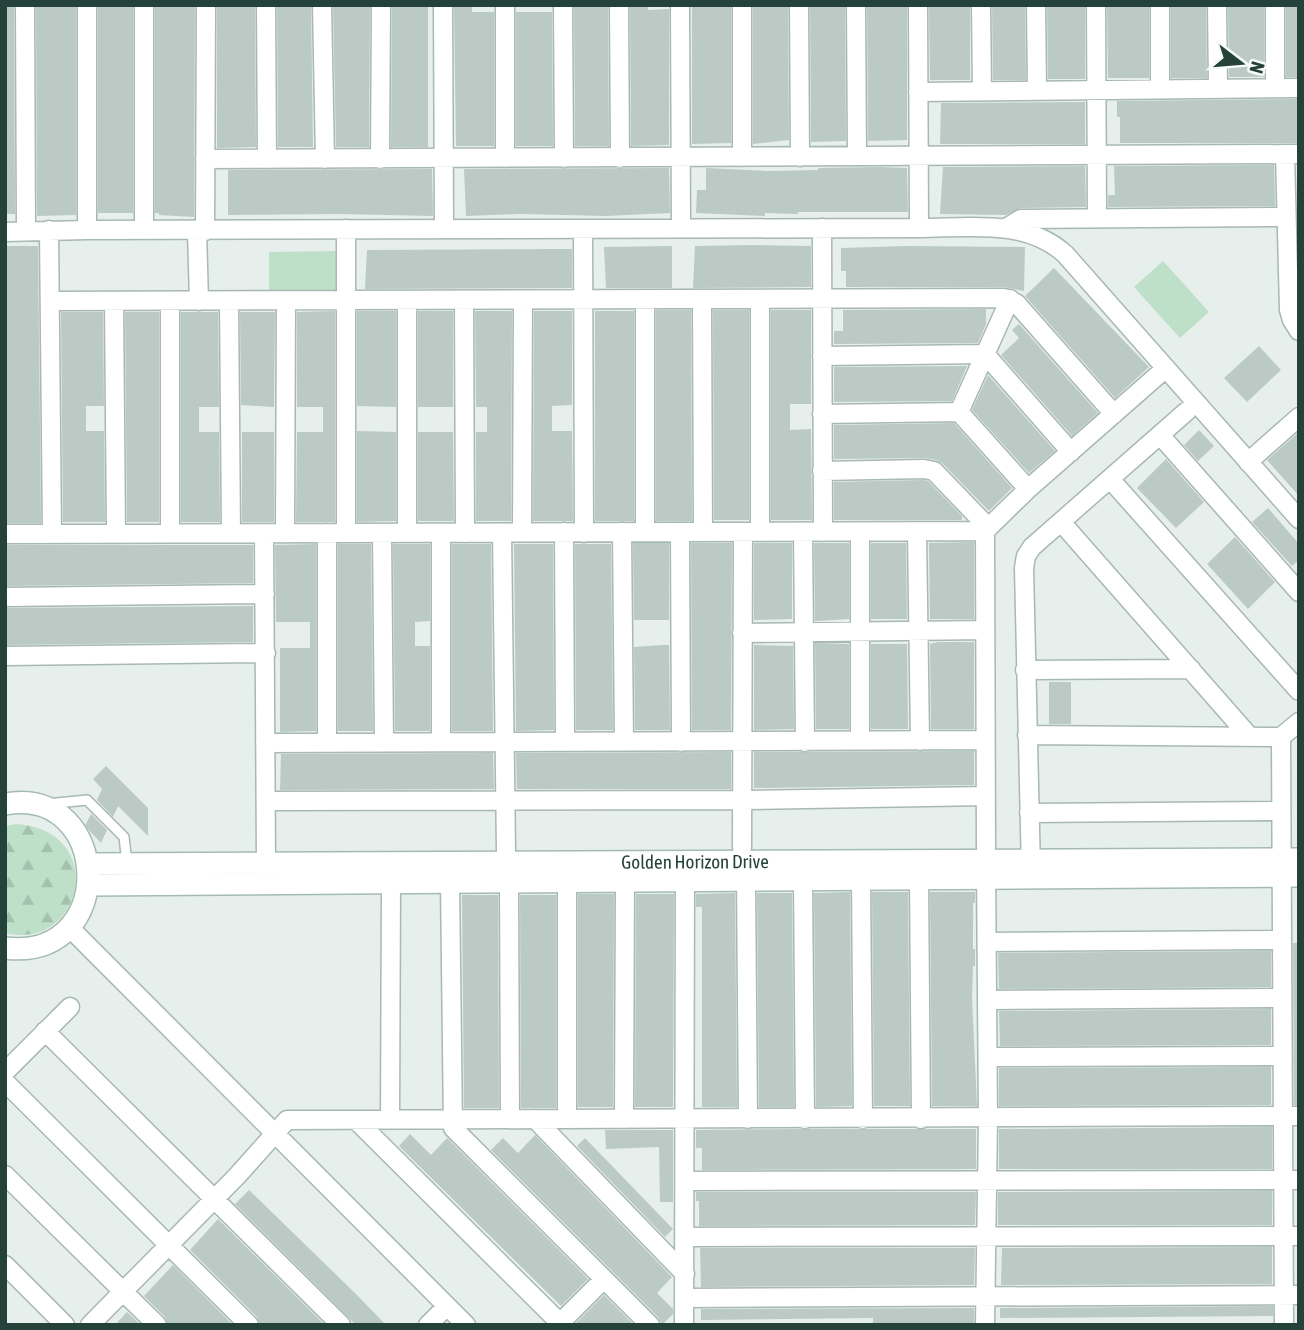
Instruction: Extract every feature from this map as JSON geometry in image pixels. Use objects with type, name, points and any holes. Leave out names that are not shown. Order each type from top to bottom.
[{"type":"street","points":[[25,5],[26,231]]},
{"type":"street","points":[[87,5],[87,230]]},
{"type":"street","points":[[144,5],[144,230]]},
{"type":"street","points":[[199,301],[205,159],[206,5]]},
{"type":"street","points":[[266,5],[267,159]]},
{"type":"street","points":[[322,5],[325,159]]},
{"type":"street","points":[[380,159],[381,5]]},
{"type":"street","points":[[443,5],[444,229]]},
{"type":"street","points":[[505,5],[505,158]]},
{"type":"street","points":[[563,5],[564,158]]},
{"type":"street","points":[[619,5],[620,158]]},
{"type":"street","points":[[680,5],[681,228]]},
{"type":"street","points":[[742,5],[742,157]]},
{"type":"street","points":[[799,5],[800,157]]},
{"type":"street","points":[[856,5],[857,156]]},
{"type":"street","points":[[918,5],[919,228]]},
{"type":"street","points":[[981,5],[982,91]]},
{"type":"street","points":[[1036,5],[1037,90]]},
{"type":"street","points":[[1096,5],[1097,218]]},
{"type":"street","points":[[1160,5],[1160,88]]},
{"type":"street","points":[[1217,5],[1218,88]]},
{"type":"street","points":[[1275,5],[1275,88]]},
{"type":"street","points":[[918,92],[1096,88],[1299,88]]},
{"type":"street","points":[[205,159],[1292,154],[1286,217],[1289,310],[1299,331]]},
{"type":"street","points":[[1006,228],[1021,219],[1286,217]]},
{"type":"street","points":[[822,228],[823,532]]},
{"type":"street","points":[[5,232],[1006,228],[1041,237],[1054,245],[1299,519]]},
{"type":"street","points":[[346,229],[346,533]]},
{"type":"street","points":[[583,229],[584,533]]},
{"type":"street","points":[[49,230],[52,534]]},
{"type":"street","points":[[645,299],[645,532]]},
{"type":"street","points":[[702,299],[703,532]]},
{"type":"street","points":[[742,848],[742,633],[751,532],[760,299]]},
{"type":"street","points":[[50,301],[1010,299],[1114,414]]},
{"type":"street","points":[[959,412],[1010,299]]},
{"type":"street","points":[[114,300],[116,534]]},
{"type":"street","points":[[285,533],[286,300]]},
{"type":"street","points":[[407,300],[407,533]]},
{"type":"street","points":[[464,300],[465,533]]},
{"type":"street","points":[[522,533],[523,300]]},
{"type":"street","points":[[170,301],[170,533]]},
{"type":"street","points":[[229,301],[231,533]]},
{"type":"street","points":[[822,356],[985,354],[1071,452]]},
{"type":"street","points":[[5,534],[860,532],[986,529],[1166,368]]},
{"type":"street","points":[[1031,870],[1024,568],[1026,556],[1032,547],[1187,411]]},
{"type":"street","points":[[822,414],[959,412],[1028,489]]},
{"type":"street","points":[[1248,462],[1299,417]]},
{"type":"street","points":[[1160,435],[1299,592]]},
{"type":"street","points":[[822,471],[934,471],[986,529],[988,1119],[985,1325]]},
{"type":"street","points":[[1110,479],[1299,691]]},
{"type":"street","points":[[1061,522],[1249,736]]},
{"type":"street","points":[[917,531],[920,741]]},
{"type":"street","points":[[622,532],[624,742]]},
{"type":"street","points":[[680,532],[681,742]]},
{"type":"street","points":[[803,532],[805,741]]},
{"type":"street","points":[[860,532],[860,741]]},
{"type":"street","points":[[264,533],[266,864]]},
{"type":"street","points":[[327,533],[327,743]]},
{"type":"street","points":[[382,533],[384,742]]},
{"type":"street","points":[[441,533],[441,742]]},
{"type":"street","points":[[502,533],[506,852]]},
{"type":"street","points":[[564,533],[565,741]]},
{"type":"street","points":[[5,597],[265,594]]},
{"type":"street","points":[[742,633],[985,629]]},
{"type":"street","points":[[5,656],[266,653]]},
{"type":"street","points":[[1026,670],[1191,669]]},
{"type":"street","points":[[1027,735],[1281,737],[1299,722]]},
{"type":"street","points":[[1281,737],[1281,811],[1290,868],[1282,940],[1282,998],[1283,1056],[1291,1116],[1292,1295],[1284,1325]]},
{"type":"street","points":[[265,743],[985,740]]},
{"type":"street","points":[[265,800],[742,800],[986,796]]},
{"type":"street","points":[[5,804],[24,803],[37,806],[62,818],[80,839],[89,875],[82,908],[59,935],[38,946],[5,948]]},
{"type":"street","points":[[1029,813],[1281,811]]},
{"type":"street","name":"Golden Horizon Drive","points":[[89,875],[127,865],[266,864],[685,872],[986,864],[1031,870],[1290,868]]},
{"type":"street","name":"Golden Horizon Drive","points":[[89,875],[450,883],[625,881],[685,872],[746,880],[919,880],[986,864]]},
{"type":"street","points":[[684,1325],[685,872]]},
{"type":"street","points":[[746,880],[748,1119]]},
{"type":"street","points":[[803,880],[805,1119]]},
{"type":"street","points":[[861,880],[863,1119]]},
{"type":"street","points":[[919,880],[921,1119]]},
{"type":"street","points":[[567,881],[567,1119]]},
{"type":"street","points":[[624,1119],[625,881]]},
{"type":"street","points":[[509,882],[510,1119]]},
{"type":"street","points":[[390,1120],[391,883]]},
{"type":"street","points":[[450,883],[453,1128],[650,1325]]},
{"type":"street","points":[[68,927],[466,1325]]},
{"type":"street","points":[[987,943],[1282,940]]},
{"type":"street","points":[[987,1000],[1282,998]]},
{"type":"street","points":[[5,1072],[70,1007]]},
{"type":"street","points":[[46,1031],[341,1325]]},
{"type":"street","points":[[988,1057],[1283,1056]]},
{"type":"street","points":[[5,1082],[249,1325]]},
{"type":"street","points":[[90,1325],[287,1120],[1291,1116]]},
{"type":"street","points":[[535,1119],[685,1274]]},
{"type":"street","points":[[357,1121],[560,1324],[604,1279]]},
{"type":"street","points":[[5,1175],[157,1325]]},
{"type":"street","points":[[685,1181],[1291,1180]]},
{"type":"street","points":[[685,1237],[1291,1236]]},
{"type":"street","points":[[5,1265],[65,1325]]},
{"type":"street","points":[[684,1298],[1292,1295]]},
{"type":"street","points":[[428,1325],[447,1306]]},
{"type":"lane","points":[[37,806],[88,800],[124,837],[127,865]]},
{"type":"green space","points":[[337,251],[338,290],[269,291],[269,252]]},
{"type":"green space","points":[[1163,261],[1209,312],[1180,338],[1134,287]]},
{"type":"green space","points":[[16,824],[45,831],[65,846],[74,866],[75,888],[68,908],[53,925],[32,934],[5,933],[5,826]]},
{"type":"building","points":[[5,5],[14,5],[15,214],[5,214]]},
{"type":"building","points":[[36,5],[76,5],[76,215],[37,216]]},
{"type":"building","points":[[98,5],[133,5],[133,213],[98,213]]},
{"type":"building","points":[[155,5],[195,5],[194,217],[155,213]]},
{"type":"building","points":[[217,5],[255,5],[256,147],[217,148]]},
{"type":"building","points":[[277,5],[311,5],[313,147],[278,147]]},
{"type":"building","points":[[333,5],[370,5],[369,147],[336,147]]},
{"type":"building","points":[[392,5],[428,5],[428,147],[391,147]]},
{"type":"building","points":[[454,5],[472,5],[472,12],[494,12],[494,146],[456,146]]},
{"type":"building","points":[[574,5],[608,5],[609,146],[575,146]]},
{"type":"building","points":[[630,5],[648,5],[648,10],[669,9],[669,145],[631,146]]},
{"type":"building","points":[[692,5],[731,5],[731,143],[692,144]]},
{"type":"building","points":[[753,5],[788,5],[789,140],[753,144]]},
{"type":"building","points":[[810,5],[845,5],[846,141],[811,142]]},
{"type":"building","points":[[867,5],[907,5],[907,140],[868,141]]},
{"type":"building","points":[[929,5],[970,5],[970,80],[930,80]]},
{"type":"building","points":[[992,5],[1025,5],[1026,80],[993,80]]},
{"type":"building","points":[[1047,5],[1085,5],[1085,79],[1048,79]]},
{"type":"building","points":[[1107,5],[1149,5],[1149,78],[1108,78]]},
{"type":"building","points":[[1171,5],[1206,5],[1207,78],[1171,78]]},
{"type":"building","points":[[1228,5],[1264,5],[1264,77],[1229,77]]},
{"type":"building","points":[[1286,5],[1299,5],[1299,77],[1286,77]]},
{"type":"building","points":[[516,12],[552,12],[553,146],[516,146]]},
{"type":"building","points":[[1299,99],[1299,143],[1120,143],[1117,101]]},
{"type":"building","points":[[1085,102],[1085,144],[940,144],[941,103]]},
{"type":"building","points":[[1274,165],[1275,206],[1108,207],[1108,195],[1115,195],[1114,166]]},
{"type":"building","points":[[1085,166],[1086,207],[1021,208],[1006,215],[940,214],[943,167]]},
{"type":"building","points":[[669,168],[670,213],[466,216],[464,169]]},
{"type":"building","points":[[706,168],[769,171],[907,168],[908,212],[798,212],[765,213],[765,216],[696,213],[697,190],[706,190]]},
{"type":"building","points":[[432,169],[433,216],[228,215],[228,170]]},
{"type":"building","points":[[5,246],[38,246],[41,523],[5,523]]},
{"type":"building","points":[[672,246],[672,288],[606,288],[604,247]]},
{"type":"building","points":[[695,246],[811,246],[811,287],[693,288]]},
{"type":"building","points":[[1025,247],[1024,291],[1004,287],[846,287],[846,271],[841,271],[841,248]]},
{"type":"building","points":[[572,249],[572,288],[365,289],[367,250]]},
{"type":"building","points":[[1054,268],[1149,367],[1115,398],[1025,296]]},
{"type":"building","points":[[986,309],[986,324],[978,343],[834,344],[834,331],[843,331],[843,310]]},
{"type":"building","points":[[656,310],[691,310],[692,521],[656,521]]},
{"type":"building","points":[[713,310],[749,310],[749,520],[714,520]]},
{"type":"building","points":[[771,310],[811,310],[811,404],[790,404],[790,430],[811,429],[812,520],[771,520]]},
{"type":"building","points":[[335,311],[335,522],[296,522],[297,432],[323,432],[323,407],[297,407],[297,312]]},
{"type":"building","points":[[357,311],[396,311],[396,407],[357,406]]},
{"type":"building","points":[[418,311],[453,311],[453,407],[418,407]]},
{"type":"building","points":[[475,311],[512,311],[511,521],[476,521],[476,432],[487,432],[487,407],[476,407]]},
{"type":"building","points":[[534,311],[572,311],[572,405],[552,406],[552,431],[572,431],[573,521],[533,521]]},
{"type":"building","points":[[595,311],[634,311],[634,521],[595,521]]},
{"type":"building","points":[[61,312],[103,312],[104,406],[86,406],[86,431],[104,431],[105,522],[63,522]]},
{"type":"building","points":[[125,312],[159,312],[159,522],[127,522]]},
{"type":"building","points":[[181,312],[218,312],[219,407],[199,407],[199,432],[219,432],[220,522],[181,522]]},
{"type":"building","points":[[240,312],[275,312],[274,407],[241,405]]},
{"type":"building","points":[[1019,324],[1098,413],[1072,436],[1001,355],[1019,338],[1012,330]]},
{"type":"building","points":[[1259,346],[1281,370],[1247,402],[1224,378]]},
{"type":"building","points":[[967,366],[952,401],[834,402],[834,367]]},
{"type":"building","points":[[988,375],[1055,451],[1029,473],[972,410]]},
{"type":"building","points":[[954,423],[1012,488],[989,511],[936,460],[834,459],[834,425]]},
{"type":"building","points":[[1199,430],[1214,446],[1198,461],[1184,445]]},
{"type":"building","points":[[357,431],[396,432],[396,521],[357,522]]},
{"type":"building","points":[[242,432],[274,432],[274,522],[242,522]]},
{"type":"building","points":[[418,432],[453,432],[454,521],[418,521]]},
{"type":"building","points":[[1299,432],[1299,496],[1267,460]]},
{"type":"building","points":[[1166,459],[1204,502],[1176,528],[1137,488]]},
{"type":"building","points":[[928,481],[962,516],[962,520],[834,520],[834,482]]},
{"type":"building","points":[[1268,508],[1299,544],[1299,560],[1292,566],[1252,522]]},
{"type":"building","points":[[1235,537],[1275,582],[1248,609],[1207,564]]},
{"type":"building","points":[[974,542],[974,619],[930,619],[929,543]]},
{"type":"building","points":[[633,543],[669,543],[669,620],[634,620]]},
{"type":"building","points":[[691,543],[732,543],[731,730],[692,730]]},
{"type":"building","points":[[754,543],[792,543],[792,619],[754,620]]},
{"type":"building","points":[[814,543],[849,543],[849,619],[815,621]]},
{"type":"building","points":[[871,543],[906,543],[907,619],[871,619]]},
{"type":"building","points":[[316,544],[316,731],[280,732],[280,648],[310,648],[310,622],[276,622],[275,545]]},
{"type":"building","points":[[338,544],[371,544],[373,731],[338,731]]},
{"type":"building","points":[[393,544],[430,544],[430,621],[415,622],[415,646],[430,646],[430,731],[395,731]]},
{"type":"building","points":[[452,544],[491,544],[493,731],[452,731]]},
{"type":"building","points":[[514,544],[553,544],[554,730],[516,731]]},
{"type":"building","points":[[575,544],[611,544],[613,730],[576,730]]},
{"type":"building","points":[[5,545],[253,545],[253,583],[5,586]]},
{"type":"building","points":[[253,606],[253,642],[5,645],[5,608]]},
{"type":"building","points":[[974,642],[974,729],[931,729],[930,644]]},
{"type":"building","points":[[815,643],[849,644],[849,729],[816,729]]},
{"type":"building","points":[[871,644],[907,644],[908,729],[871,729]]},
{"type":"building","points":[[669,645],[670,730],[635,730],[634,647]]},
{"type":"building","points":[[754,645],[793,646],[794,729],[754,730]]},
{"type":"building","points":[[1049,682],[1071,682],[1071,724],[1049,724]]},
{"type":"building","points":[[974,751],[974,785],[754,788],[754,752]]},
{"type":"building","points":[[731,752],[731,789],[517,789],[516,753]]},
{"type":"building","points":[[493,753],[494,789],[280,790],[281,754]]},
{"type":"building","points":[[106,766],[148,808],[148,836],[118,806],[113,817],[97,800],[102,789],[93,779]]},
{"type":"building","points":[[91,814],[107,830],[101,843],[85,826]]},
{"type":"building","points":[[850,892],[852,1106],[816,1107],[814,893]]},
{"type":"building","points":[[872,892],[908,892],[910,1106],[874,1106]]},
{"type":"building","points":[[930,892],[975,892],[975,966],[972,997],[977,1106],[932,1106]]},
{"type":"building","points":[[735,893],[737,1107],[702,1107],[702,907],[696,907],[696,894]]},
{"type":"building","points":[[757,893],[792,893],[794,1107],[759,1107]]},
{"type":"building","points":[[578,894],[614,894],[613,1107],[578,1107]]},
{"type":"building","points":[[636,894],[674,894],[673,1107],[635,1107]]},
{"type":"building","points":[[462,895],[498,895],[499,1108],[464,1108]]},
{"type":"building","points":[[520,895],[556,895],[556,1108],[521,1108]]},
{"type":"building","points":[[1293,943],[1299,943],[1299,1105],[1294,1105]]},
{"type":"building","points":[[1271,951],[1271,987],[999,989],[998,953]]},
{"type":"building","points":[[1271,1009],[1271,1045],[1000,1046],[999,1011]]},
{"type":"building","points":[[1271,1067],[1271,1105],[999,1106],[999,1068]]},
{"type":"building","points":[[1272,1127],[1272,1169],[999,1169],[999,1129]]},
{"type":"building","points":[[976,1129],[976,1169],[702,1170],[702,1148],[696,1148],[696,1130]]},
{"type":"building","points":[[605,1130],[673,1130],[673,1202],[660,1202],[659,1147],[606,1149]]},
{"type":"building","points":[[410,1134],[431,1155],[447,1138],[588,1279],[561,1306],[399,1146]]},
{"type":"building","points":[[535,1135],[672,1277],[657,1293],[673,1309],[673,1314],[662,1325],[658,1317],[491,1150],[503,1138],[518,1153]]},
{"type":"building","points":[[585,1138],[673,1229],[665,1237],[577,1146]]},
{"type":"building","points":[[249,1190],[386,1325],[356,1325],[235,1204]]},
{"type":"building","points":[[1272,1191],[1272,1225],[998,1225],[998,1192]]},
{"type":"building","points":[[696,1192],[976,1192],[975,1225],[699,1226],[699,1201],[696,1201]]},
{"type":"building","points":[[218,1219],[325,1325],[260,1325],[257,1317],[190,1250]]},
{"type":"building","points":[[1272,1247],[1272,1284],[1001,1285],[1002,1248]]},
{"type":"building","points":[[700,1248],[975,1248],[974,1285],[701,1287]]},
{"type":"building","points":[[173,1265],[233,1325],[168,1325],[165,1317],[144,1296]]},
{"type":"building","points":[[604,1295],[634,1325],[576,1323]]},
{"type":"building","points":[[1273,1306],[1273,1316],[1000,1318],[1000,1308]]},
{"type":"building","points":[[974,1308],[974,1325],[873,1325],[873,1318],[701,1320],[701,1309]]},
{"type":"building","points":[[127,1312],[141,1325],[115,1325]]}]
